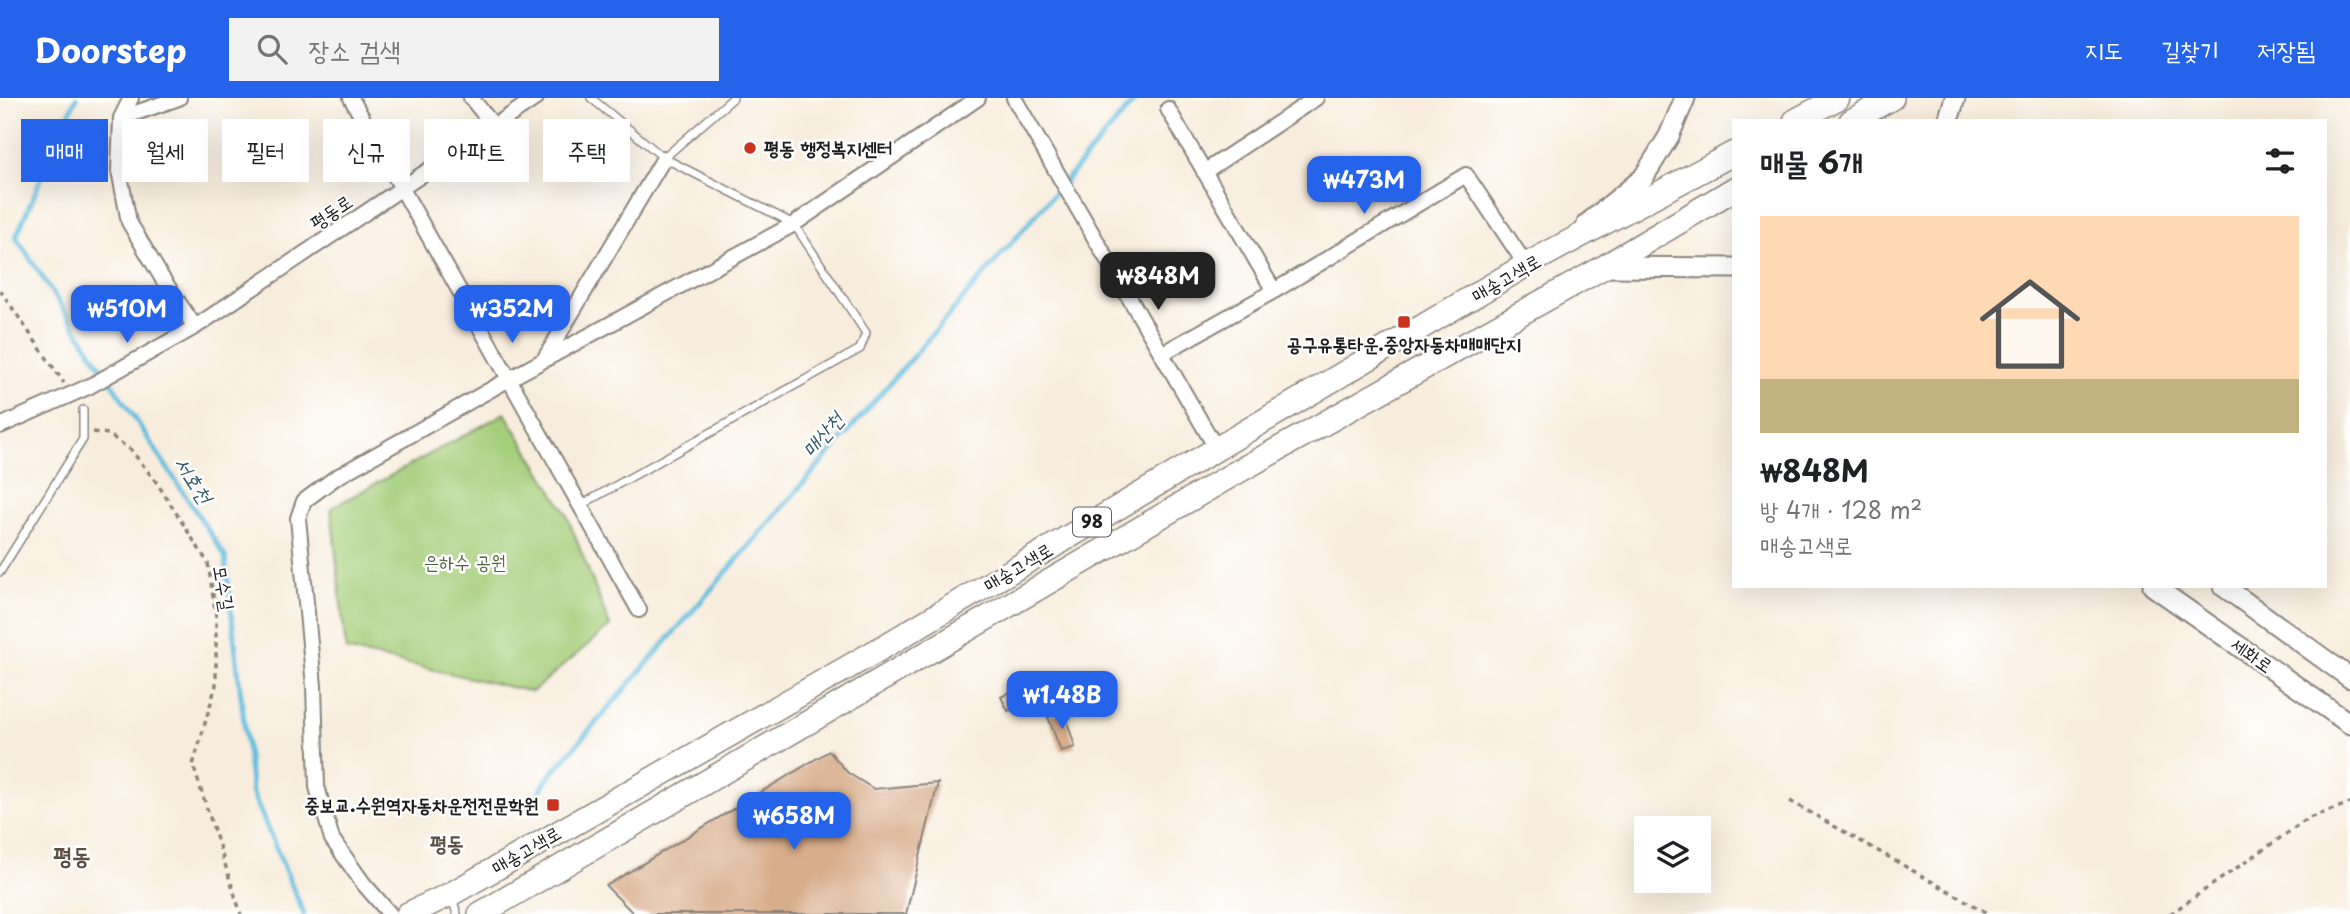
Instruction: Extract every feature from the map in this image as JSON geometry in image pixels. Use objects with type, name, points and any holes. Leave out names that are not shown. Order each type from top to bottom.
[{"type":"main road","points":[[1555,250],[1643,178],[1669,136],[1685,98]]},
{"type":"main road","points":[[1806,113],[1838,98]]},
{"type":"main road","points":[[1855,119],[1892,98]]},
{"type":"main road","points":[[1949,119],[1955,98]]},
{"type":"main road","name":"매송고색로","points":[[480,914],[1223,462],[1526,265],[1732,154]]},
{"type":"main road","name":"매송고색로","points":[[408,914],[454,904],[885,646],[1223,462],[1605,267],[1732,190]]},
{"type":"main road","points":[[1605,267],[1732,268]]},
{"type":"main road","name":"세화로","points":[[2156,588],[2350,724]]},
{"type":"main road","name":"세화로","points":[[2226,588],[2350,678]]},
{"type":"main road","points":[[2269,621],[2350,668]]},
{"type":"street","points":[[131,98],[121,118],[119,170],[129,222],[195,327]]},
{"type":"street","points":[[121,118],[179,98]]},
{"type":"street","points":[[351,98],[511,378],[639,610]]},
{"type":"street","points":[[471,98],[488,119]]},
{"type":"street","name":"평동로","points":[[504,119],[536,98]]},
{"type":"street","points":[[390,914],[363,883],[332,839],[317,787],[314,686],[298,518],[304,501],[334,478],[794,224],[978,98]]},
{"type":"street","points":[[1014,98],[1223,462]]},
{"type":"street","points":[[1204,172],[1317,98]]},
{"type":"street","points":[[1168,108],[1274,291]]},
{"type":"street","points":[[544,360],[664,158]]},
{"type":"street","name":"평동로","points":[[72,394],[195,327],[424,173]]},
{"type":"street","points":[[1163,354],[1274,291],[1466,175],[1526,265]]},
{"type":"street","points":[[0,426],[72,394]]},
{"type":"lane","points":[[581,505],[860,349],[866,333],[794,224],[664,158],[591,98]]},
{"type":"lane","points":[[664,158],[733,98]]},
{"type":"lane","points":[[0,572],[60,480],[83,439],[83,410]]},
{"type":"path","points":[[0,290],[72,394]]},
{"type":"path","name":"모수길","points":[[83,410],[93,433],[108,434],[131,450],[157,483],[208,564],[216,616],[216,685],[193,765],[241,914]]},
{"type":"path","points":[[1790,802],[1989,914]]},
{"type":"path","points":[[2170,914],[2309,818],[2350,803]]},
{"type":"green space","name":"은하수 공원","points":[[505,413],[566,513],[610,626],[532,692],[346,650],[331,508]]},
{"type":"building","points":[[1030,681],[1037,696],[1008,711],[1001,697]]},
{"type":"building","points":[[1064,711],[1075,747],[1061,751],[1048,717]]},
{"type":"building","points":[[829,751],[848,773],[874,789],[938,783],[906,914],[634,914],[606,886]]},
{"type":"waterway","name":"서호천","points":[[76,98],[16,237],[225,556],[252,792],[304,914]]},
{"type":"waterway","name":"매산천","points":[[537,797],[547,779],[1137,98]]},
{"type":"place","name":"평동 행정복지센터","points":[[750,148]]},
{"type":"place","name":"공구유통타운.중앙자동차매매단지","points":[[1404,322]]},
{"type":"place","name":"중보교.수원역자동차운전전문학원","points":[[553,805]]},
{"type":"district","name":"평동","points":[[447,844]]},
{"type":"district","name":"평동","points":[[72,856]]}]
